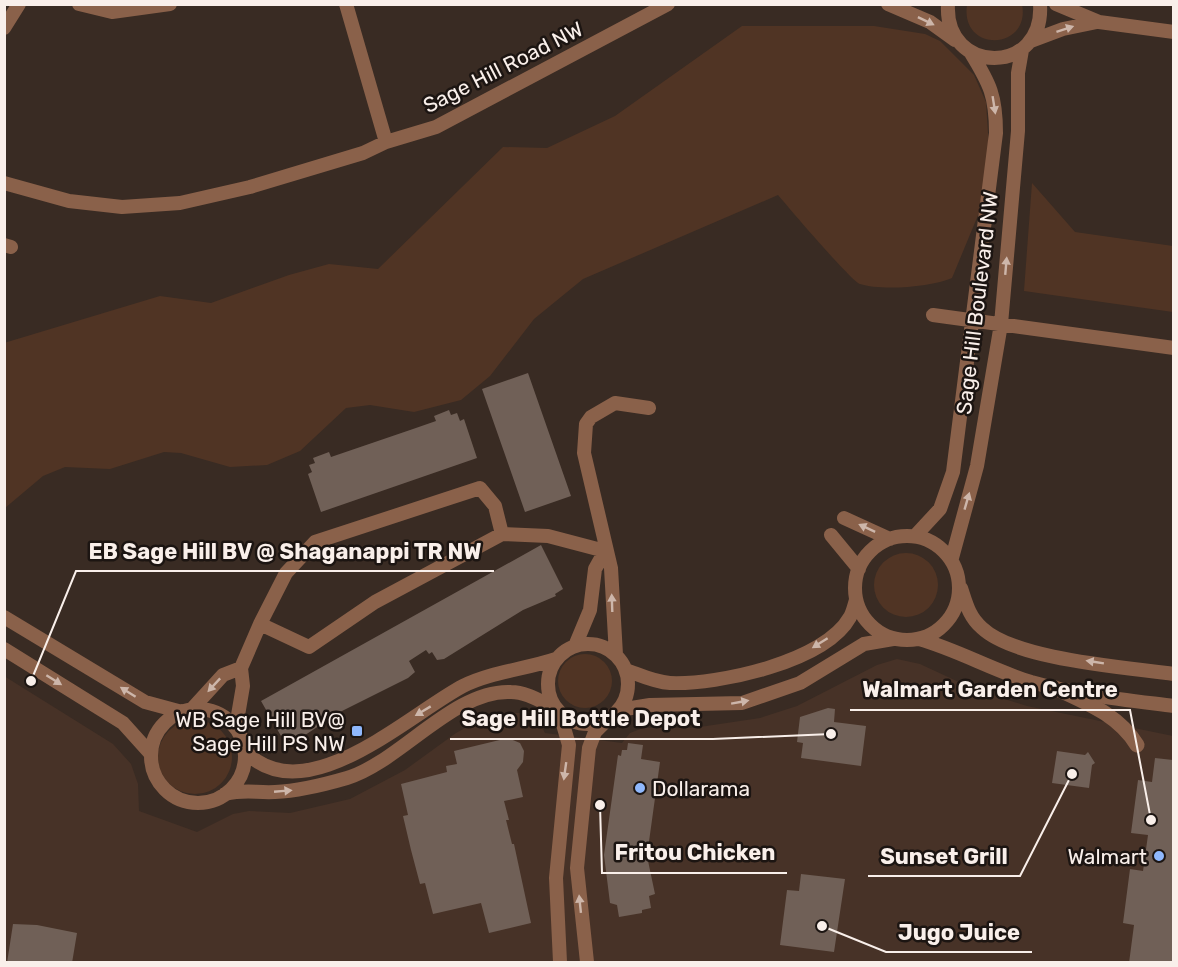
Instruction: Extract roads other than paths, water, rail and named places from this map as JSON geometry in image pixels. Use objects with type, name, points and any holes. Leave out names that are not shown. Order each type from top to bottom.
[{"type":"street","points":[[4,28],[19,4]]},
{"type":"street","points":[[79,4],[112,12],[170,4]]},
{"type":"street","points":[[346,4],[386,142]]},
{"type":"street","name":"Sage Hill Road NW","points":[[4,183],[41,195],[99,206],[180,203],[290,176],[363,153],[386,142],[436,128],[644,9],[668,4]]},
{"type":"street","points":[[888,4],[930,22],[971,53],[997,59],[1070,27],[1099,22]]},
{"type":"street","points":[[948,4],[948,19],[952,32],[960,44]]},
{"type":"street","name":"Sage Hill Boulevard NW","points":[[952,558],[977,466],[1001,324],[1018,131],[1018,74],[1026,46],[1038,29],[1040,4]]},
{"type":"street","points":[[1056,4],[1099,22],[1173,32]]},
{"type":"street","name":"Sage Hill Boulevard NW","points":[[915,536],[940,509],[953,472],[996,133],[996,103],[986,78],[971,53]]},
{"type":"street","points":[[933,315],[1173,348]]},
{"type":"street","points":[[615,655],[611,568],[605,551],[584,453],[586,424],[591,417],[615,403],[650,408]]},
{"type":"street","points":[[236,727],[243,686],[241,668],[286,573],[315,542],[480,488],[495,506],[502,534]]},
{"type":"street","points":[[844,518],[890,539]]},
{"type":"street","points":[[260,624],[309,647],[375,602],[502,534],[548,536],[605,551]]},
{"type":"street","points":[[831,536],[859,569]]},
{"type":"street","points":[[626,670],[670,683],[737,678],[794,660],[829,638],[850,619],[856,600],[855,584],[859,569],[871,551],[890,539],[915,536],[936,544],[952,558],[969,612],[981,628],[997,640],[1042,654],[1173,674]]},
{"type":"street","points":[[575,646],[590,610],[595,569],[605,551]]},
{"type":"street","points":[[919,639],[939,629],[954,612],[959,598],[960,583]]},
{"type":"street","points":[[856,600],[870,625],[895,639]]},
{"type":"street","points":[[4,617],[145,702],[187,710],[208,709],[224,716],[236,727],[244,750],[243,771],[236,784],[225,794],[212,801],[197,803],[183,800],[170,793],[159,783],[153,770],[150,753],[154,737],[163,723],[187,710],[223,675],[241,668]]},
{"type":"street","points":[[619,710],[650,705],[742,703],[800,684],[864,644],[895,639],[919,639],[948,647],[988,668],[1053,687],[1173,706]]},
{"type":"street","points":[[244,750],[254,761],[276,771],[309,770],[361,752],[464,685],[556,659],[575,646],[597,645],[615,655],[626,670],[628,691],[619,710],[595,732],[589,748],[577,868],[586,963]]},
{"type":"street","points":[[4,649],[123,723],[150,753]]},
{"type":"street","points":[[556,659],[547,683],[569,745],[556,878],[560,963]]},
{"type":"street","points":[[1053,687],[1105,712],[1128,731],[1137,745]]},
{"type":"street","points":[[225,794],[246,789],[273,792],[306,789],[350,777],[377,764],[451,713],[480,699],[503,692],[528,695],[557,710],[568,720],[588,725],[607,720]]},
{"type":"place","name":"EB Sage Hill BV @ Shaganappi TR NW","points":[[31,681]]},
{"type":"place","name":"WB Sage Hill BV@ Sage Hill PS NW","points":[[357,731]]},
{"type":"place","name":"Sage Hill Bottle Depot","points":[[831,734]]},
{"type":"place","name":"Sunset Grill","points":[[1072,774]]},
{"type":"place","name":"Dollarama","points":[[640,788]]},
{"type":"place","name":"Fritou Chicken","points":[[600,805]]},
{"type":"place","name":"Walmart Garden Centre","points":[[1151,820]]},
{"type":"place","name":"Walmart","points":[[1159,856]]},
{"type":"place","name":"Jugo Juice","points":[[822,926]]}]
